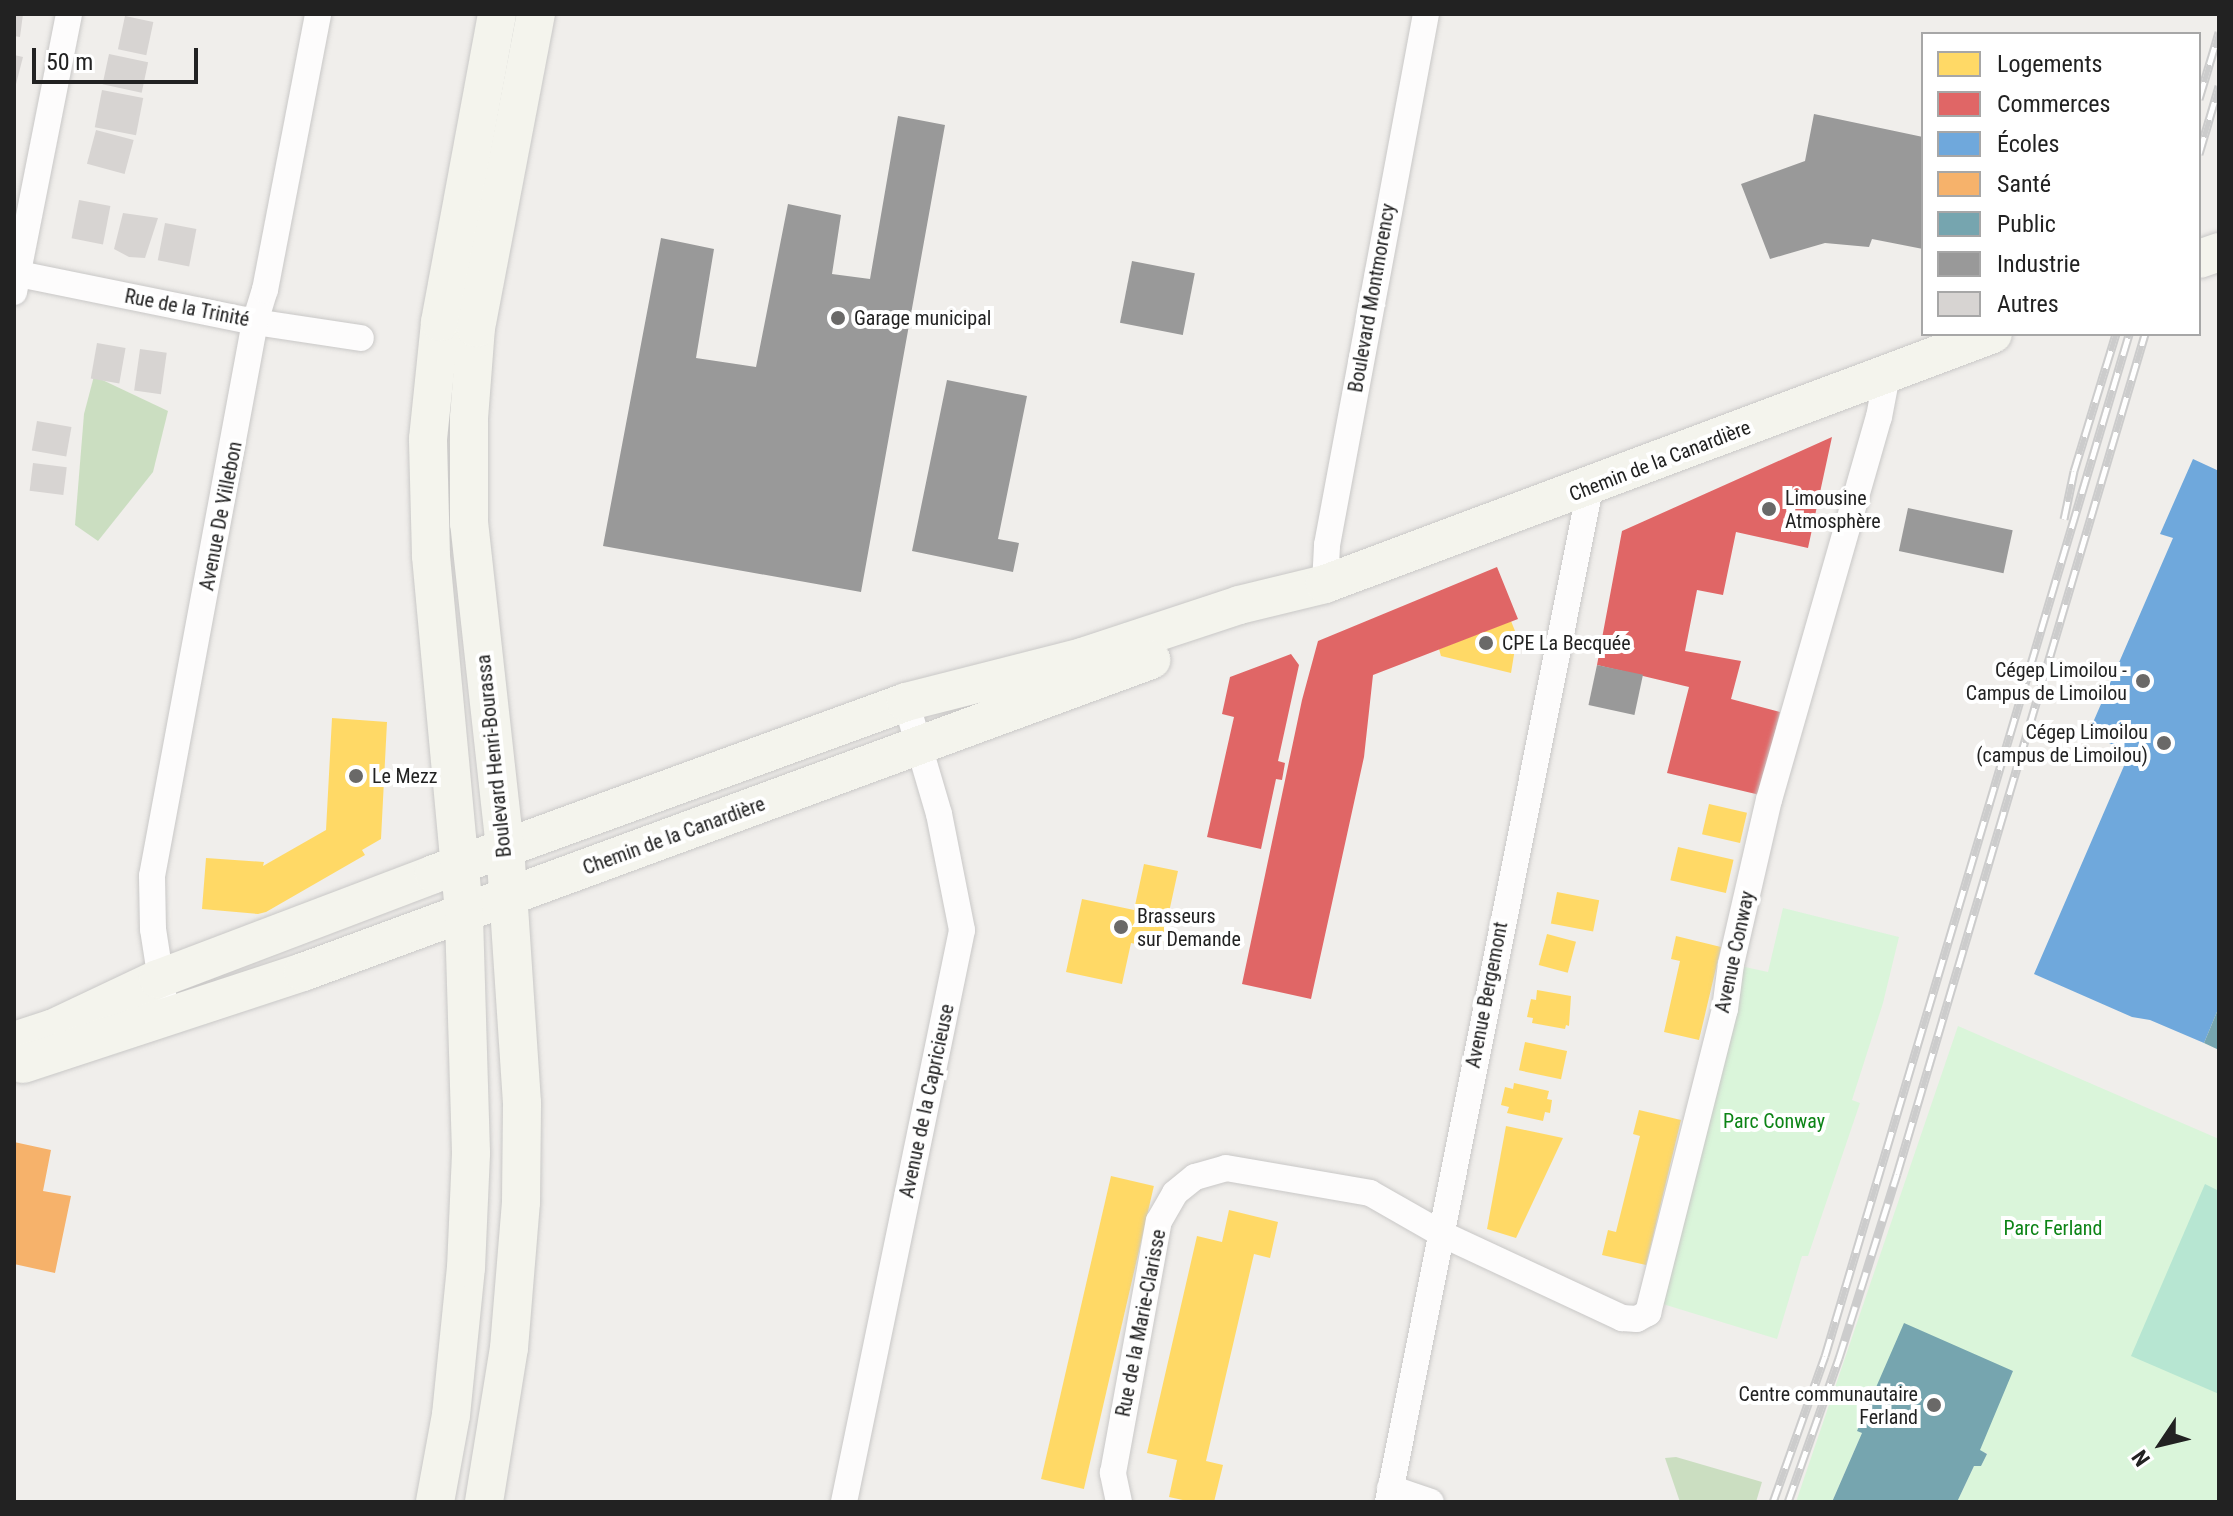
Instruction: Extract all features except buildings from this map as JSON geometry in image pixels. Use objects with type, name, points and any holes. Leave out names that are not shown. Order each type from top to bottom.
[{"type":"main road","points":[[435,1502],[451,1415],[469,1196],[470,1071],[464,912],[431,556],[428,439],[440,322],[497,14]]},
{"type":"main road","name":"Boulevard Henri-Bourassa","points":[[484,1502],[509,1348],[521,1202],[522,1088],[505,848],[473,571],[469,418],[476,328],[536,14]]},
{"type":"main road","name":"Chemin de la Canardière","points":[[14,1041],[52,1029],[158,979],[906,702],[1082,657],[1239,605],[1325,584],[1590,488],[1988,336]]},
{"type":"main road","name":"Chemin de la Canardière","points":[[14,1067],[171,1018],[921,745],[1245,624],[1325,584]]},
{"type":"street","points":[[15,279],[69,14]]},
{"type":"street","name":"Avenue De Villebon","points":[[171,1018],[158,979],[152,876],[255,322],[265,290],[318,14]]},
{"type":"street","name":"Boulevard Montmorency","points":[[1325,584],[1327,545],[1426,14]]},
{"type":"street","name":"Rue de la Trinité","points":[[15,279],[361,338]]},
{"type":"street","name":"Avenue Conway","points":[[1442,1234],[1622,1318],[1637,1319],[1648,1313],[1725,1009],[1731,964],[1769,800],[1879,417],[1887,375]]},
{"type":"street","name":"Avenue Bergemont","points":[[1389,1495],[1510,874],[1590,488]]},
{"type":"street","name":"Avenue de la Capricieuse","points":[[844,1502],[962,930],[921,745],[906,702]]},
{"type":"street","points":[[14,1022],[52,1029]]},
{"type":"street","name":"Rue de la Marie-Clarisse","points":[[1119,1502],[1113,1473],[1159,1221],[1175,1193],[1195,1177],[1226,1168],[1370,1193],[1442,1234]]},
{"type":"street","points":[[1389,1495],[1431,1502]]},
{"type":"green space","points":[[94,376],[168,411],[153,472],[98,541],[75,525],[84,414]]},
{"type":"green space","name":"Parc Conway","points":[[1783,908],[1899,937],[1883,1003],[1852,1100],[1860,1103],[1808,1256],[1802,1256],[1777,1339],[1653,1301],[1731,964],[1768,972]]},
{"type":"green space","name":"Parc Ferland","points":[[1958,1026],[2219,1139],[2219,1502],[1957,1502],[1974,1466],[1981,1466],[1987,1453],[1857,1431],[1862,1433],[1832,1502],[1796,1502]]},
{"type":"green space","points":[[2205,1184],[2219,1191],[2219,1394],[2131,1356]]},
{"type":"green space","points":[[1676,1457],[1762,1482],[1756,1502],[1680,1502],[1665,1458]]},
{"type":"railway","points":[[2201,92],[2219,32]]},
{"type":"railway","points":[[2201,147],[2219,86]]},
{"type":"railway","points":[[2064,519],[2074,471],[2115,336]]},
{"type":"railway","points":[[1773,1502],[1825,1356],[2128,336]]},
{"type":"railway","points":[[1788,1502],[1839,1358],[1897,1174],[2144,336]]},
{"type":"place","name":"Garage municipal","points":[[838,318]]},
{"type":"place","name":"Limousine Atmosphère","points":[[1769,509]]},
{"type":"place","name":"CPE La Becquée","points":[[1486,643]]},
{"type":"place","name":"Cégep Limoilou - Campus de Limoilou","points":[[2143,681]]},
{"type":"place","name":"Cégep Limoilou (campus de Limoilou)","points":[[2164,743]]},
{"type":"place","name":"Le Mezz","points":[[356,776]]},
{"type":"place","name":"Brasseurs sur Demande","points":[[1121,927]]},
{"type":"place","name":"Centre communautaire Ferland","points":[[1934,1405]]}]
